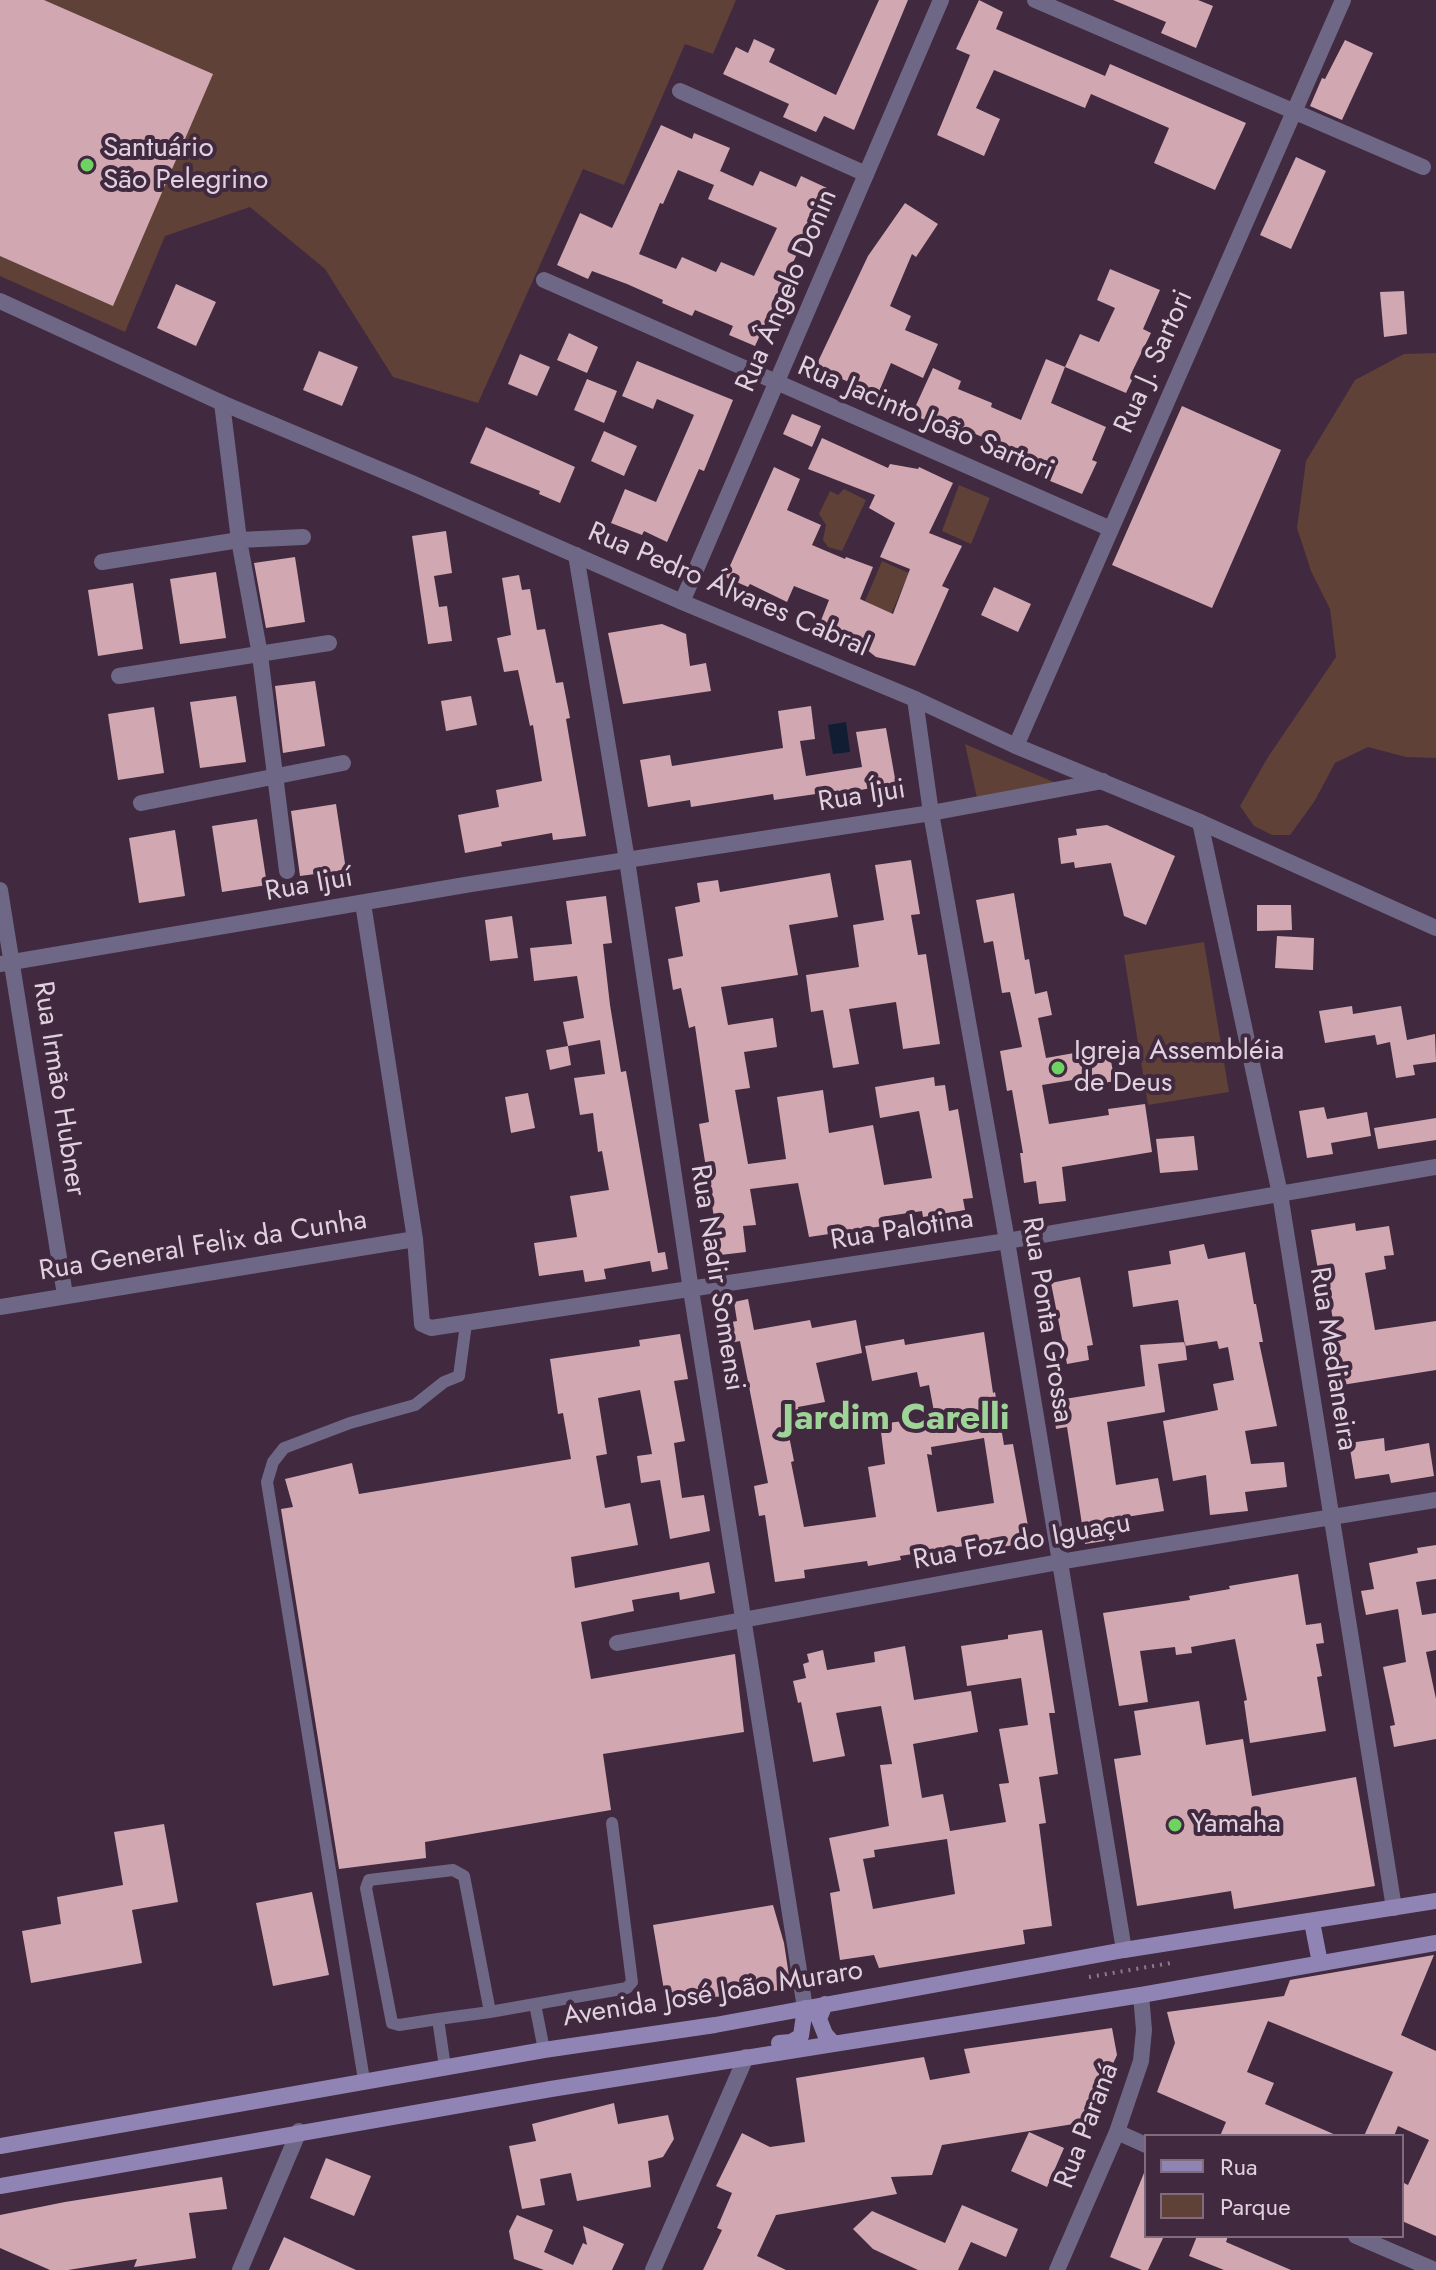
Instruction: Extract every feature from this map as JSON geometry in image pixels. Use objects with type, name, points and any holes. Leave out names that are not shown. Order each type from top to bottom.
[{"type":"main road","name":"Avenida José João Muraro","points":[[0,2146],[364,2080],[715,2025],[1124,1950],[1436,1901]]},
{"type":"main road","points":[[1312,1922],[1320,1963]]},
{"type":"main road","points":[[0,2186],[299,2131],[1141,1995],[1436,1943]]},
{"type":"main road","points":[[825,2004],[819,2019],[833,2043]]},
{"type":"main road","points":[[746,2057],[752,2049],[791,2042],[801,2036],[805,2008]]},
{"type":"street","name":"Rua Ângelo Donin","points":[[682,602],[941,0]]},
{"type":"street","points":[[1035,0],[1423,167]]},
{"type":"street","name":"Rua J. Sartori","points":[[1016,746],[1343,0]]},
{"type":"street","points":[[680,91],[866,174]]},
{"type":"street","name":"Rua Jacinto João Sartori","points":[[544,280],[1111,529]]},
{"type":"street","name":"Rua Pedro Álvares Cabral","points":[[0,301],[222,403],[915,699],[1016,746],[1200,822],[1436,928]]},
{"type":"street","points":[[222,403],[239,540],[260,655],[287,871]]},
{"type":"street","points":[[102,562],[239,540],[303,537]]},
{"type":"street","name":"Rua Nadir Somensi","points":[[576,555],[627,860],[742,1619],[805,2008]]},
{"type":"street","points":[[119,676],[329,643]]},
{"type":"street","name":"Rua Ponta Grossa","points":[[915,699],[931,813],[1007,1241],[1124,1950]]},
{"type":"street","points":[[141,803],[343,763]]},
{"type":"street","name":"Rua Íjui","points":[[627,860],[931,813],[1103,781]]},
{"type":"street","name":"Rua Medianeira","points":[[1200,822],[1280,1194],[1394,1908]]},
{"type":"street","name":"Rua Ijuí","points":[[6,963],[627,860]]},
{"type":"street","name":"Rua Irmão Hubner","points":[[0,890],[6,963],[65,1295]]},
{"type":"street","points":[[363,903],[415,1239]]},
{"type":"street","name":"Rua Palotina","points":[[415,1239],[422,1324],[440,1328],[1007,1241],[1436,1167]]},
{"type":"street","name":"Rua General Felix da Cunha","points":[[0,1307],[415,1239]]},
{"type":"street","name":"Rua Foz do Iguaçu","points":[[617,1643],[1059,1562],[1436,1500]]},
{"type":"street","name":"Rua Paraná","points":[[1057,2270],[1117,2132],[1141,2061],[1144,2030],[1141,1995]]},
{"type":"street","points":[[653,2270],[746,2057]]},
{"type":"street","points":[[240,2270],[299,2131]]},
{"type":"street","points":[[1117,2132],[1144,2144]]},
{"type":"street","points":[[1361,2238],[1435,2270]]},
{"type":"lane","points":[[364,2080],[267,1482],[273,1462],[284,1448],[350,1423],[415,1405],[444,1382],[459,1376],[466,1324]]},
{"type":"lane","points":[[490,2012],[464,1876],[453,1870],[369,1880],[366,1888],[392,2023],[399,2025],[490,2012],[627,1988],[632,1982],[612,1823]]},
{"type":"lane","points":[[535,2004],[544,2050]]},
{"type":"lane","points":[[438,2019],[445,2067]]},
{"type":"green space","points":[[0,0],[736,0],[713,54],[685,44],[624,185],[583,169],[478,403],[393,377],[325,269],[250,207],[165,236],[125,332],[0,276]]},
{"type":"green space","points":[[1436,353],[1436,758],[1406,757],[1368,747],[1335,763],[1314,802],[1290,835],[1272,835],[1254,826],[1240,806],[1268,757],[1336,657],[1330,609],[1311,571],[1297,528],[1306,461],[1355,380],[1404,354]]},
{"type":"green space","points":[[959,485],[990,498],[971,544],[942,531]]},
{"type":"green space","points":[[844,489],[866,500],[842,551],[828,547],[823,540],[826,525],[819,514],[830,491],[838,495]]},
{"type":"green space","points":[[882,561],[909,573],[891,614],[865,601]]},
{"type":"green space","points":[[965,744],[1056,783],[977,798]]},
{"type":"green space","points":[[1204,942],[1229,1092],[1148,1105],[1124,955]]},
{"type":"water","points":[[846,722],[850,752],[833,754],[828,725]]},
{"type":"building","name":"Santuário São Pelegrino","points":[[0,0],[44,0],[213,74],[113,306],[0,256]]},
{"type":"building","points":[[879,0],[908,0],[854,130],[824,116],[816,132],[783,117],[789,104],[723,74],[736,47],[748,53],[754,39],[775,49],[769,62],[836,95]]},
{"type":"building","points":[[979,0],[1003,12],[996,29],[1105,76],[1110,64],[1246,123],[1215,190],[1154,163],[1169,128],[1091,94],[1085,108],[994,70],[976,108],[1000,119],[984,156],[937,135],[970,55],[956,49]]},
{"type":"building","points":[[1113,0],[1198,0],[1213,6],[1196,48],[1161,33],[1166,22]]},
{"type":"building","points":[[1345,40],[1373,53],[1342,120],[1310,106],[1322,78],[1325,79]]},
{"type":"building","points":[[661,125],[692,139],[694,133],[730,148],[720,171],[753,186],[760,171],[796,187],[801,176],[827,188],[755,346],[729,335],[733,326],[695,310],[692,316],[627,284],[592,271],[588,279],[557,265],[580,213],[612,228]],"holes":[[[678,170],[714,185],[708,199],[777,228],[754,276],[721,262],[716,272],[682,257],[676,269],[639,254],[660,203],[663,204]]]},
{"type":"building","points":[[1296,157],[1326,171],[1291,249],[1260,235]]},
{"type":"building","points":[[905,203],[938,224],[916,257],[912,254],[890,306],[911,316],[905,330],[938,344],[923,378],[891,363],[878,394],[815,368],[868,256]]},
{"type":"building","points":[[1110,269],[1160,290],[1143,329],[1151,333],[1132,372],[1135,374],[1126,393],[1065,367],[1080,334],[1099,342],[1115,308],[1097,300]]},
{"type":"building","points":[[176,284],[216,302],[196,346],[157,328]]},
{"type":"building","points":[[1404,291],[1407,334],[1384,337],[1380,292]]},
{"type":"building","points":[[569,333],[598,347],[587,373],[557,360]]},
{"type":"building","points":[[319,351],[358,367],[342,406],[303,390]]},
{"type":"building","points":[[520,354],[550,367],[537,396],[508,384]]},
{"type":"building","points":[[1046,359],[1065,367],[1051,403],[1106,427],[1092,460],[1097,462],[1082,494],[1011,465],[1017,452],[943,420],[940,427],[912,414],[933,368],[961,381],[958,389],[992,403],[991,407],[1021,420]]},
{"type":"building","points":[[637,361],[733,400],[704,471],[699,469],[667,542],[644,531],[642,535],[611,523],[625,489],[656,502],[694,415],[657,399],[653,409],[622,396]]},
{"type":"building","points":[[587,379],[617,391],[604,423],[574,410]]},
{"type":"building","points":[[1182,406],[1281,450],[1212,608],[1112,565]]},
{"type":"building","points":[[792,414],[821,426],[812,447],[783,434]]},
{"type":"building","points":[[486,427],[575,467],[560,503],[539,494],[540,491],[470,463]]},
{"type":"building","points":[[604,431],[637,446],[624,476],[591,461]]},
{"type":"building","points":[[822,438],[888,468],[890,464],[919,467],[953,483],[929,533],[962,546],[942,586],[949,589],[915,666],[876,657],[848,635],[820,623],[829,600],[794,586],[787,602],[750,584],[748,587],[725,577],[774,467],[800,479],[787,510],[821,525],[812,545],[873,567],[860,599],[893,614],[910,569],[880,557],[895,523],[869,508],[875,495],[808,469]]},
{"type":"building","points":[[446,531],[452,573],[434,576],[439,607],[447,606],[452,641],[428,644],[412,536]]},
{"type":"building","points":[[295,557],[305,622],[266,628],[254,563]]},
{"type":"building","points":[[216,572],[226,638],[180,644],[170,579]]},
{"type":"building","points":[[519,575],[522,590],[530,589],[537,630],[545,629],[556,683],[563,682],[570,718],[566,719],[586,836],[553,840],[552,833],[501,842],[502,846],[465,853],[458,815],[499,807],[496,790],[542,781],[533,725],[530,726],[518,670],[504,672],[497,638],[511,635],[502,578]]},
{"type":"building","points":[[133,583],[143,649],[98,656],[88,590]]},
{"type":"building","points":[[994,587],[1031,604],[1018,632],[981,615]]},
{"type":"building","points":[[662,624],[686,634],[690,666],[706,663],[711,691],[623,704],[608,633]]},
{"type":"building","points":[[315,681],[325,746],[283,753],[275,686]]},
{"type":"building","points":[[236,696],[246,762],[200,768],[190,702]]},
{"type":"building","points":[[471,696],[477,725],[446,731],[441,701]]},
{"type":"building","points":[[811,706],[815,739],[800,741],[806,776],[862,767],[856,732],[886,728],[896,784],[830,795],[830,792],[774,800],[773,794],[691,807],[690,800],[648,807],[640,760],[670,755],[672,766],[783,748],[778,711]]},
{"type":"building","points":[[154,707],[164,773],[118,780],[108,714]]},
{"type":"building","points":[[336,804],[346,870],[300,876],[291,811]]},
{"type":"building","points":[[257,819],[267,885],[222,892],[212,826]]},
{"type":"building","points":[[1107,825],[1175,856],[1146,925],[1124,916],[1111,863],[1075,868],[1074,862],[1061,864],[1058,838],[1077,835],[1076,829]]},
{"type":"building","points":[[175,830],[185,896],[139,903],[129,838]]},
{"type":"building","points":[[911,860],[920,914],[911,915],[918,955],[926,954],[940,1044],[903,1049],[896,1002],[849,1009],[859,1064],[833,1068],[823,1010],[811,1012],[806,975],[859,967],[853,925],[884,920],[875,865]]},
{"type":"building","points":[[830,873],[838,917],[789,925],[798,975],[721,987],[728,1025],[773,1018],[777,1047],[744,1052],[750,1088],[735,1090],[748,1164],[786,1159],[777,1097],[823,1090],[829,1133],[873,1125],[884,1185],[932,1178],[919,1111],[880,1118],[875,1087],[934,1077],[935,1086],[945,1085],[949,1111],[958,1109],[973,1198],[963,1199],[965,1210],[923,1217],[922,1211],[881,1217],[883,1226],[809,1237],[798,1183],[750,1189],[756,1225],[743,1226],[746,1252],[720,1255],[699,1124],[709,1122],[695,1026],[689,1028],[681,988],[673,990],[668,959],[683,956],[675,907],[700,902],[697,883],[718,880],[720,892]]},
{"type":"building","points":[[1014,893],[1025,960],[1029,959],[1035,994],[1047,991],[1052,1015],[1038,1018],[1046,1058],[1108,1047],[1115,1081],[1081,1087],[1079,1079],[1042,1085],[1049,1124],[1109,1115],[1108,1109],[1145,1104],[1152,1152],[1062,1167],[1066,1201],[1039,1204],[1036,1181],[1024,1183],[1020,1153],[1023,1153],[1012,1090],[1007,1091],[1000,1051],[1022,1047],[1010,992],[1002,993],[993,941],[984,943],[976,900]]},
{"type":"building","points":[[606,896],[612,943],[603,944],[621,1072],[626,1071],[658,1253],[665,1252],[668,1269],[652,1272],[650,1261],[604,1269],[606,1279],[585,1282],[583,1270],[539,1276],[534,1243],[577,1237],[570,1196],[609,1190],[602,1151],[598,1152],[593,1113],[580,1115],[574,1078],[605,1074],[600,1040],[568,1046],[563,1022],[584,1018],[577,976],[534,981],[530,948],[572,944],[566,901]]},
{"type":"building","points":[[1257,905],[1291,905],[1292,930],[1257,931]]},
{"type":"building","points":[[512,916],[518,958],[490,961],[485,920]]},
{"type":"building","points":[[1277,936],[1314,938],[1313,970],[1275,968]]},
{"type":"building","points":[[1352,1006],[1353,1014],[1401,1006],[1407,1040],[1435,1034],[1436,1062],[1413,1065],[1415,1075],[1396,1078],[1390,1042],[1377,1045],[1375,1035],[1325,1043],[1319,1011]]},
{"type":"building","points":[[568,1046],[571,1065],[550,1070],[546,1050]]},
{"type":"building","points":[[528,1093],[535,1128],[511,1133],[505,1097]]},
{"type":"building","points":[[1324,1107],[1327,1119],[1367,1112],[1371,1136],[1331,1143],[1333,1154],[1307,1158],[1299,1111]]},
{"type":"building","points":[[1436,1118],[1436,1140],[1378,1149],[1374,1128]]},
{"type":"building","points":[[1194,1136],[1198,1170],[1160,1173],[1156,1139]]},
{"type":"building","points":[[1355,1223],[1356,1231],[1389,1226],[1394,1255],[1384,1256],[1386,1269],[1365,1273],[1375,1330],[1436,1321],[1436,1370],[1342,1385],[1326,1280],[1320,1281],[1311,1230]]},
{"type":"building","points":[[1204,1244],[1208,1259],[1245,1252],[1263,1342],[1259,1342],[1277,1426],[1245,1431],[1251,1464],[1284,1462],[1287,1487],[1245,1492],[1248,1511],[1210,1515],[1206,1475],[1173,1481],[1163,1421],[1218,1410],[1213,1384],[1234,1380],[1228,1347],[1219,1349],[1217,1341],[1185,1346],[1178,1300],[1133,1307],[1128,1271],[1171,1264],[1169,1251]]},
{"type":"building","points":[[1080,1277],[1093,1345],[1087,1346],[1089,1360],[1067,1364],[1051,1283]]},
{"type":"building","points":[[748,1299],[754,1330],[810,1320],[812,1328],[856,1320],[862,1353],[816,1363],[825,1402],[798,1407],[800,1423],[787,1426],[804,1527],[876,1517],[868,1467],[885,1464],[880,1424],[935,1417],[929,1385],[920,1387],[917,1372],[872,1381],[865,1346],[904,1339],[905,1345],[984,1332],[1004,1445],[1013,1444],[1031,1542],[991,1549],[990,1542],[900,1556],[901,1560],[868,1566],[867,1561],[804,1570],[805,1578],[775,1582],[765,1515],[759,1516],[754,1486],[768,1483],[740,1341],[730,1343],[726,1323],[737,1321],[734,1302]],"holes":[[[984,1438],[994,1503],[937,1512],[927,1454],[932,1455],[931,1447]]]},
{"type":"building","points":[[680,1334],[688,1379],[674,1381],[685,1441],[674,1443],[682,1498],[704,1495],[710,1531],[670,1539],[660,1480],[641,1483],[637,1456],[652,1454],[640,1390],[598,1398],[607,1454],[596,1456],[605,1508],[630,1503],[638,1545],[571,1557],[575,1588],[709,1562],[715,1593],[680,1600],[679,1592],[632,1600],[634,1611],[581,1622],[591,1679],[735,1654],[744,1732],[603,1754],[611,1810],[425,1842],[426,1858],[339,1869],[281,1509],[293,1507],[285,1479],[352,1463],[359,1494],[571,1459],[563,1413],[558,1414],[550,1359],[640,1346],[639,1340]]},
{"type":"building","points":[[1185,1342],[1187,1360],[1158,1364],[1165,1412],[1107,1422],[1116,1485],[1158,1478],[1164,1511],[1107,1520],[1110,1540],[1085,1544],[1067,1427],[1056,1429],[1052,1401],[1145,1386],[1140,1345]]},
{"type":"building","points":[[1384,1438],[1385,1451],[1429,1443],[1434,1476],[1391,1483],[1389,1474],[1355,1479],[1349,1443]]},
{"type":"building","points":[[1436,1545],[1436,1579],[1416,1582],[1422,1615],[1436,1613],[1436,1650],[1426,1652],[1436,1699],[1436,1739],[1394,1747],[1390,1726],[1395,1725],[1383,1667],[1406,1662],[1398,1609],[1366,1615],[1361,1591],[1374,1589],[1369,1563],[1418,1553],[1417,1548]]},
{"type":"building","points":[[1298,1574],[1306,1625],[1321,1623],[1324,1643],[1316,1644],[1322,1676],[1317,1677],[1326,1731],[1250,1743],[1244,1701],[1247,1700],[1235,1639],[1191,1647],[1192,1653],[1176,1655],[1175,1647],[1140,1651],[1148,1702],[1119,1706],[1103,1613],[1190,1600],[1189,1596],[1230,1589],[1229,1586]]},
{"type":"building","points":[[1042,1630],[1055,1713],[1049,1713],[1058,1774],[1039,1777],[1046,1823],[1039,1824],[1052,1926],[1023,1930],[1025,1944],[879,1968],[874,1955],[840,1960],[830,1893],[840,1891],[829,1838],[889,1826],[880,1765],[892,1764],[881,1706],[836,1713],[845,1756],[813,1762],[801,1702],[798,1703],[793,1681],[806,1678],[803,1664],[809,1662],[807,1654],[823,1650],[827,1670],[875,1662],[874,1652],[905,1646],[914,1700],[971,1691],[978,1732],[913,1744],[922,1798],[943,1794],[950,1831],[1006,1822],[999,1784],[1009,1783],[999,1729],[1028,1725],[1021,1678],[967,1686],[961,1646],[1008,1639],[1008,1635]],"holes":[[[947,1839],[955,1894],[873,1909],[863,1859],[875,1857],[874,1850]]]},
{"type":"building","points":[[1199,1701],[1206,1745],[1243,1739],[1252,1796],[1356,1777],[1375,1886],[1234,1909],[1231,1891],[1137,1906],[1114,1759],[1141,1755],[1134,1711]]},
{"type":"building","points":[[164,1824],[178,1902],[132,1910],[142,1963],[31,1983],[22,1931],[61,1924],[57,1897],[123,1885],[114,1832]]},
{"type":"building","points":[[312,1892],[329,1975],[273,1986],[256,1903]]},
{"type":"building","points":[[773,1905],[784,1943],[791,1989],[666,2002],[653,1925]]},
{"type":"building","points":[[1434,1955],[1401,2035],[1436,2051],[1436,2236],[1404,2222],[1404,2183],[1408,2185],[1429,2140],[1398,2126],[1395,2134],[1365,2134],[1393,2072],[1268,2021],[1247,2072],[1274,2083],[1265,2104],[1333,2134],[1221,2134],[1226,2122],[1157,2092],[1175,2043],[1167,2012],[1284,1996],[1290,1980]]},
{"type":"building","points":[[1112,2028],[1117,2055],[1086,2122],[942,2145],[932,2175],[891,2177],[897,2194],[776,2215],[757,2256],[786,2270],[703,2270],[722,2230],[717,2228],[732,2193],[716,2186],[742,2133],[770,2147],[805,2142],[796,2078],[924,2057],[930,2080],[970,2073],[964,2049]]},
{"type":"building","points":[[614,2103],[618,2124],[668,2115],[674,2139],[663,2157],[648,2161],[651,2187],[577,2201],[571,2173],[540,2179],[545,2205],[522,2209],[509,2146],[536,2141],[532,2124]]},
{"type":"building","points":[[1029,2132],[1064,2148],[1047,2187],[1011,2171]]},
{"type":"building","points":[[326,2158],[371,2176],[354,2216],[310,2198]]},
{"type":"building","points":[[1144,2173],[1144,2238],[1163,2238],[1148,2270],[1110,2257]]},
{"type":"building","points":[[222,2177],[227,2209],[189,2213],[196,2258],[134,2267],[137,2259],[50,2270],[0,2248],[0,2215]]},
{"type":"building","points":[[962,2205],[1018,2229],[1006,2257],[971,2242],[958,2270],[918,2270],[873,2249],[853,2229],[872,2211],[945,2243]]},
{"type":"building","points":[[517,2215],[553,2230],[544,2252],[573,2265],[583,2243],[587,2245],[583,2226],[624,2244],[612,2270],[544,2270],[514,2259],[509,2231]]},
{"type":"building","points":[[284,2237],[356,2270],[269,2270]]},
{"type":"building","points":[[1196,2238],[1227,2238],[1226,2242],[1291,2270],[1224,2270],[1189,2256]]},
{"type":"place","name":"Santuário São Pelegrino","points":[[87,165]]},
{"type":"place","name":"Igreja Assembléia de Deus","points":[[1058,1068]]},
{"type":"place","name":"Yamaha","points":[[1175,1825]]},
{"type":"district","name":"Jardim Carelli","points":[[896,1420]]}]
